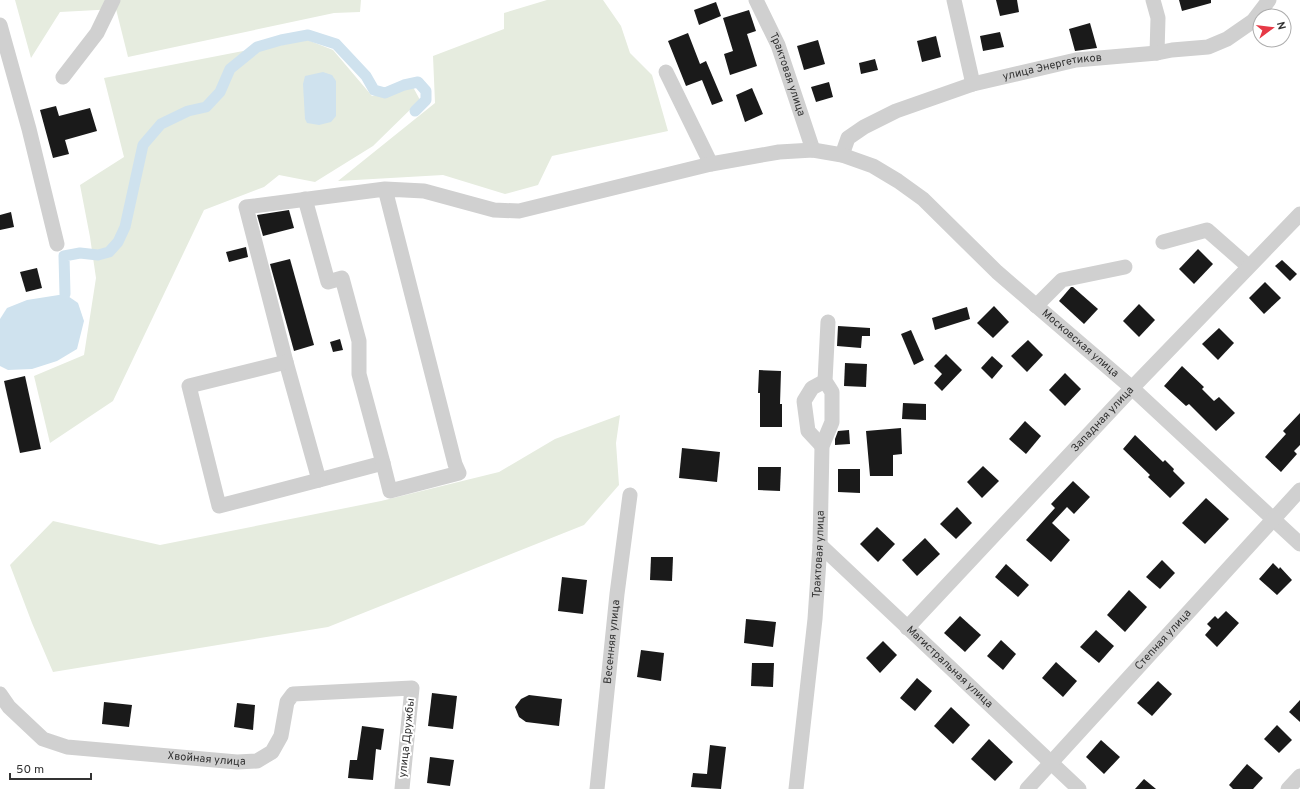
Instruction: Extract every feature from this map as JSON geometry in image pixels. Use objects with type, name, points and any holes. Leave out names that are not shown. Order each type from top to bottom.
[{"type":"street","points":[[63,77],[97,33],[113,0]]},
{"type":"street","name":"Трактовая улица","points":[[756,0],[778,45],[814,150]]},
{"type":"street","points":[[954,0],[973,84]]},
{"type":"street","points":[[1153,0],[1158,18],[1157,53]]},
{"type":"street","name":"улица Энергетиков","points":[[842,155],[848,138],[864,127],[896,111],[973,84],[1076,60],[1208,47],[1227,40],[1253,21],[1269,0]]},
{"type":"street","points":[[0,25],[29,129],[57,244]]},
{"type":"street","points":[[666,72],[711,164]]},
{"type":"street","name":"Московская улица","points":[[286,362],[246,207],[385,189],[424,191],[494,210],[519,211],[711,164],[779,152],[814,150],[842,155],[873,166],[898,181],[923,199],[997,272],[1132,388],[1300,544]]},
{"type":"street","points":[[305,200],[328,282],[342,278],[359,341],[359,374],[390,492],[459,473],[455,464],[385,189]]},
{"type":"street","name":"Западная улица","points":[[907,628],[1132,388],[1248,266],[1300,214]]},
{"type":"street","points":[[1163,242],[1207,230],[1248,266]]},
{"type":"street","points":[[1036,306],[1062,280],[1125,267]]},
{"type":"street","name":"Трактовая улица","points":[[796,789],[815,619],[820,545],[822,446],[832,422],[832,392],[825,381],[828,322]]},
{"type":"street","points":[[319,480],[286,362],[189,386],[219,506],[319,480],[383,463]]},
{"type":"street","points":[[822,446],[808,431],[804,401],[812,388],[825,381]]},
{"type":"street","name":"Степная улица","points":[[1027,789],[1300,490]]},
{"type":"street","name":"Весенняя улица","points":[[597,789],[617,594],[630,495]]},
{"type":"street","name":"Магистральная улица","points":[[820,545],[1079,789]]},
{"type":"street","name":"Хвойная улица","points":[[0,694],[9,707],[43,739],[68,747],[237,762],[257,761],[272,752],[281,736],[287,702],[292,694],[412,688]]},
{"type":"street","name":"улица Дружбы","points":[[402,789],[412,688]]},
{"type":"street","points":[[1288,789],[1300,776]]},
{"type":"shaded area","points":[[15,0],[361,0],[360,12],[334,13],[128,57],[116,9],[60,12],[31,58]]},
{"type":"shaded area","points":[[547,0],[603,0],[621,26],[630,53],[652,75],[668,131],[552,156],[538,185],[505,194],[443,175],[338,181],[435,103],[433,56],[504,29],[504,13]]},
{"type":"shaded area","points":[[305,39],[333,50],[372,96],[413,87],[420,100],[373,146],[315,182],[279,175],[264,187],[204,210],[113,401],[50,443],[34,376],[84,355],[96,278],[80,185],[124,157],[104,78]]},
{"type":"shaded area","points":[[620,415],[616,443],[619,485],[584,525],[328,627],[53,672],[32,623],[10,565],[53,521],[160,545],[381,501],[499,472],[555,439]]},
{"type":"water","points":[[323,72],[332,75],[336,81],[336,116],[331,122],[319,125],[307,123],[305,119],[303,84],[305,76]]},
{"type":"water","points":[[65,294],[78,303],[84,321],[77,349],[57,361],[32,369],[8,370],[0,366],[0,319],[7,308],[27,300]]},
{"type":"building","points":[[996,0],[1017,0],[1019,12],[1000,16]]},
{"type":"building","points":[[1179,0],[1211,0],[1211,3],[1182,11]]},
{"type":"building","points":[[716,2],[721,16],[699,25],[694,10]]},
{"type":"building","points":[[749,10],[756,31],[747,34],[757,66],[730,75],[724,54],[733,51],[723,18]]},
{"type":"building","points":[[1090,23],[1097,48],[1075,51],[1069,29]]},
{"type":"building","points":[[1000,32],[1004,47],[983,51],[980,36]]},
{"type":"building","points":[[688,33],[700,64],[706,61],[723,101],[712,105],[702,80],[686,86],[668,41]]},
{"type":"building","points":[[936,36],[941,57],[922,62],[917,41]]},
{"type":"building","points":[[818,40],[825,64],[804,70],[797,46]]},
{"type":"building","points":[[875,59],[878,70],[861,74],[859,63]]},
{"type":"building","points":[[829,82],[833,97],[816,102],[811,87]]},
{"type":"building","points":[[752,88],[763,114],[745,122],[736,95]]},
{"type":"building","points":[[56,106],[59,116],[90,108],[97,131],[65,140],[69,154],[53,158],[40,110]]},
{"type":"building","points":[[289,210],[294,228],[263,236],[257,215]]},
{"type":"building","points":[[11,212],[14,227],[0,230],[0,215]]},
{"type":"building","points":[[246,247],[248,257],[229,262],[226,252]]},
{"type":"building","points":[[1198,249],[1213,264],[1194,284],[1179,269]]},
{"type":"building","points":[[290,259],[314,345],[294,351],[270,264]]},
{"type":"building","points":[[1282,260],[1297,274],[1290,281],[1275,266]]},
{"type":"building","points":[[37,268],[42,288],[26,292],[20,272]]},
{"type":"building","points":[[1265,282],[1281,298],[1264,314],[1249,298]]},
{"type":"building","points":[[1071,287],[1073,287],[1098,309],[1084,324],[1059,301]]},
{"type":"building","points":[[1139,304],[1155,320],[1139,337],[1123,321]]},
{"type":"building","points":[[994,306],[1009,322],[993,338],[977,323]]},
{"type":"building","points":[[967,307],[970,319],[935,330],[932,318]]},
{"type":"building","points":[[838,326],[870,328],[870,336],[862,336],[861,348],[837,346]]},
{"type":"building","points":[[1219,328],[1234,343],[1218,360],[1202,344]]},
{"type":"building","points":[[911,330],[924,360],[914,365],[901,334]]},
{"type":"building","points":[[340,339],[343,350],[333,352],[330,342]]},
{"type":"building","points":[[1028,340],[1043,355],[1027,372],[1011,356]]},
{"type":"building","points":[[946,354],[962,370],[942,391],[934,383],[942,374],[934,366]]},
{"type":"building","points":[[992,356],[1003,366],[992,379],[981,368]]},
{"type":"building","points":[[845,363],[867,364],[866,387],[844,386]]},
{"type":"building","points":[[1182,366],[1204,387],[1202,389],[1214,401],[1219,397],[1235,413],[1216,431],[1189,404],[1186,406],[1164,386]]},
{"type":"building","points":[[759,370],[781,371],[780,404],[782,404],[782,427],[760,427],[760,393],[758,393]]},
{"type":"building","points":[[1065,373],[1081,389],[1065,406],[1049,390]]},
{"type":"building","points":[[25,376],[41,449],[20,453],[4,381]]},
{"type":"building","points":[[903,403],[926,404],[926,420],[902,419]]},
{"type":"building","points":[[1300,413],[1300,445],[1294,451],[1297,454],[1281,472],[1265,457],[1286,434],[1283,431]]},
{"type":"building","points":[[1025,421],[1041,436],[1026,454],[1009,439]]},
{"type":"building","points":[[901,428],[902,454],[893,455],[893,476],[870,476],[866,431]]},
{"type":"building","points":[[849,430],[850,444],[835,445],[835,439],[838,431]]},
{"type":"building","points":[[1135,435],[1163,462],[1165,460],[1185,483],[1170,498],[1148,477],[1150,475],[1123,449]]},
{"type":"building","points":[[682,448],[720,452],[717,482],[679,478]]},
{"type":"building","points":[[983,466],[999,481],[982,498],[967,482]]},
{"type":"building","points":[[758,467],[781,467],[780,491],[758,490]]},
{"type":"building","points":[[838,469],[860,469],[860,493],[838,492]]},
{"type":"building","points":[[1073,481],[1090,497],[1074,514],[1067,507],[1052,523],[1070,540],[1051,562],[1026,540],[1055,508],[1051,504]]},
{"type":"building","points":[[1206,498],[1229,519],[1205,544],[1182,523]]},
{"type":"building","points":[[957,507],[972,523],[956,539],[940,524]]},
{"type":"building","points":[[877,527],[895,544],[878,562],[860,544]]},
{"type":"building","points":[[925,538],[940,554],[917,576],[902,560]]},
{"type":"building","points":[[651,557],[673,557],[672,581],[650,580]]},
{"type":"building","points":[[1162,560],[1175,573],[1160,589],[1146,577]]},
{"type":"building","points":[[1273,563],[1279,569],[1280,567],[1292,580],[1277,595],[1259,579]]},
{"type":"building","points":[[1006,564],[1029,585],[1018,597],[995,577]]},
{"type":"building","points":[[562,577],[587,580],[583,614],[558,611]]},
{"type":"building","points":[[1129,590],[1147,607],[1125,632],[1107,615]]},
{"type":"building","points":[[1226,611],[1239,623],[1217,647],[1205,635],[1211,628],[1207,624],[1215,616],[1218,619]]},
{"type":"building","points":[[960,616],[981,635],[965,652],[944,633]]},
{"type":"building","points":[[746,619],[776,622],[773,647],[744,643]]},
{"type":"building","points":[[1096,630],[1114,646],[1099,663],[1080,647]]},
{"type":"building","points":[[1001,640],[1016,654],[1003,670],[987,656]]},
{"type":"building","points":[[883,641],[897,655],[880,673],[866,658]]},
{"type":"building","points":[[641,650],[664,653],[661,681],[637,677]]},
{"type":"building","points":[[1056,662],[1077,681],[1063,697],[1042,678]]},
{"type":"building","points":[[752,663],[774,663],[773,687],[751,686]]},
{"type":"building","points":[[917,678],[932,691],[915,711],[900,698]]},
{"type":"building","points":[[1158,681],[1172,694],[1152,716],[1137,703]]},
{"type":"building","points":[[432,693],[457,696],[453,729],[428,726]]},
{"type":"building","points":[[529,695],[562,699],[559,726],[526,722],[519,717],[515,707],[521,699]]},
{"type":"building","points":[[1300,700],[1300,722],[1289,712]]},
{"type":"building","points":[[104,702],[132,705],[129,727],[102,724]]},
{"type":"building","points":[[237,703],[255,705],[253,730],[234,727]]},
{"type":"building","points":[[951,707],[970,725],[953,744],[934,726]]},
{"type":"building","points":[[1277,725],[1292,740],[1279,753],[1264,739]]},
{"type":"building","points":[[362,726],[384,729],[381,750],[376,749],[373,780],[348,778],[350,760],[357,760]]},
{"type":"building","points":[[989,739],[1013,762],[995,781],[971,759]]},
{"type":"building","points":[[1101,740],[1120,757],[1104,774],[1086,757]]},
{"type":"building","points":[[710,745],[726,747],[721,789],[691,787],[693,773],[707,774]]},
{"type":"building","points":[[430,757],[454,760],[450,786],[427,783]]},
{"type":"building","points":[[1247,764],[1263,778],[1253,789],[1233,789],[1229,785]]},
{"type":"building","points":[[1144,779],[1156,789],[1135,789]]},
{"type":"waterway","points":[[65,294],[64,256],[80,253],[98,255],[109,252],[118,242],[125,227],[143,145],[161,124],[188,111],[206,107],[220,92],[230,69],[257,47],[281,40],[308,35],[336,44],[366,76],[374,90],[385,93],[404,85],[418,82],[426,91],[426,100],[415,111]]}]
